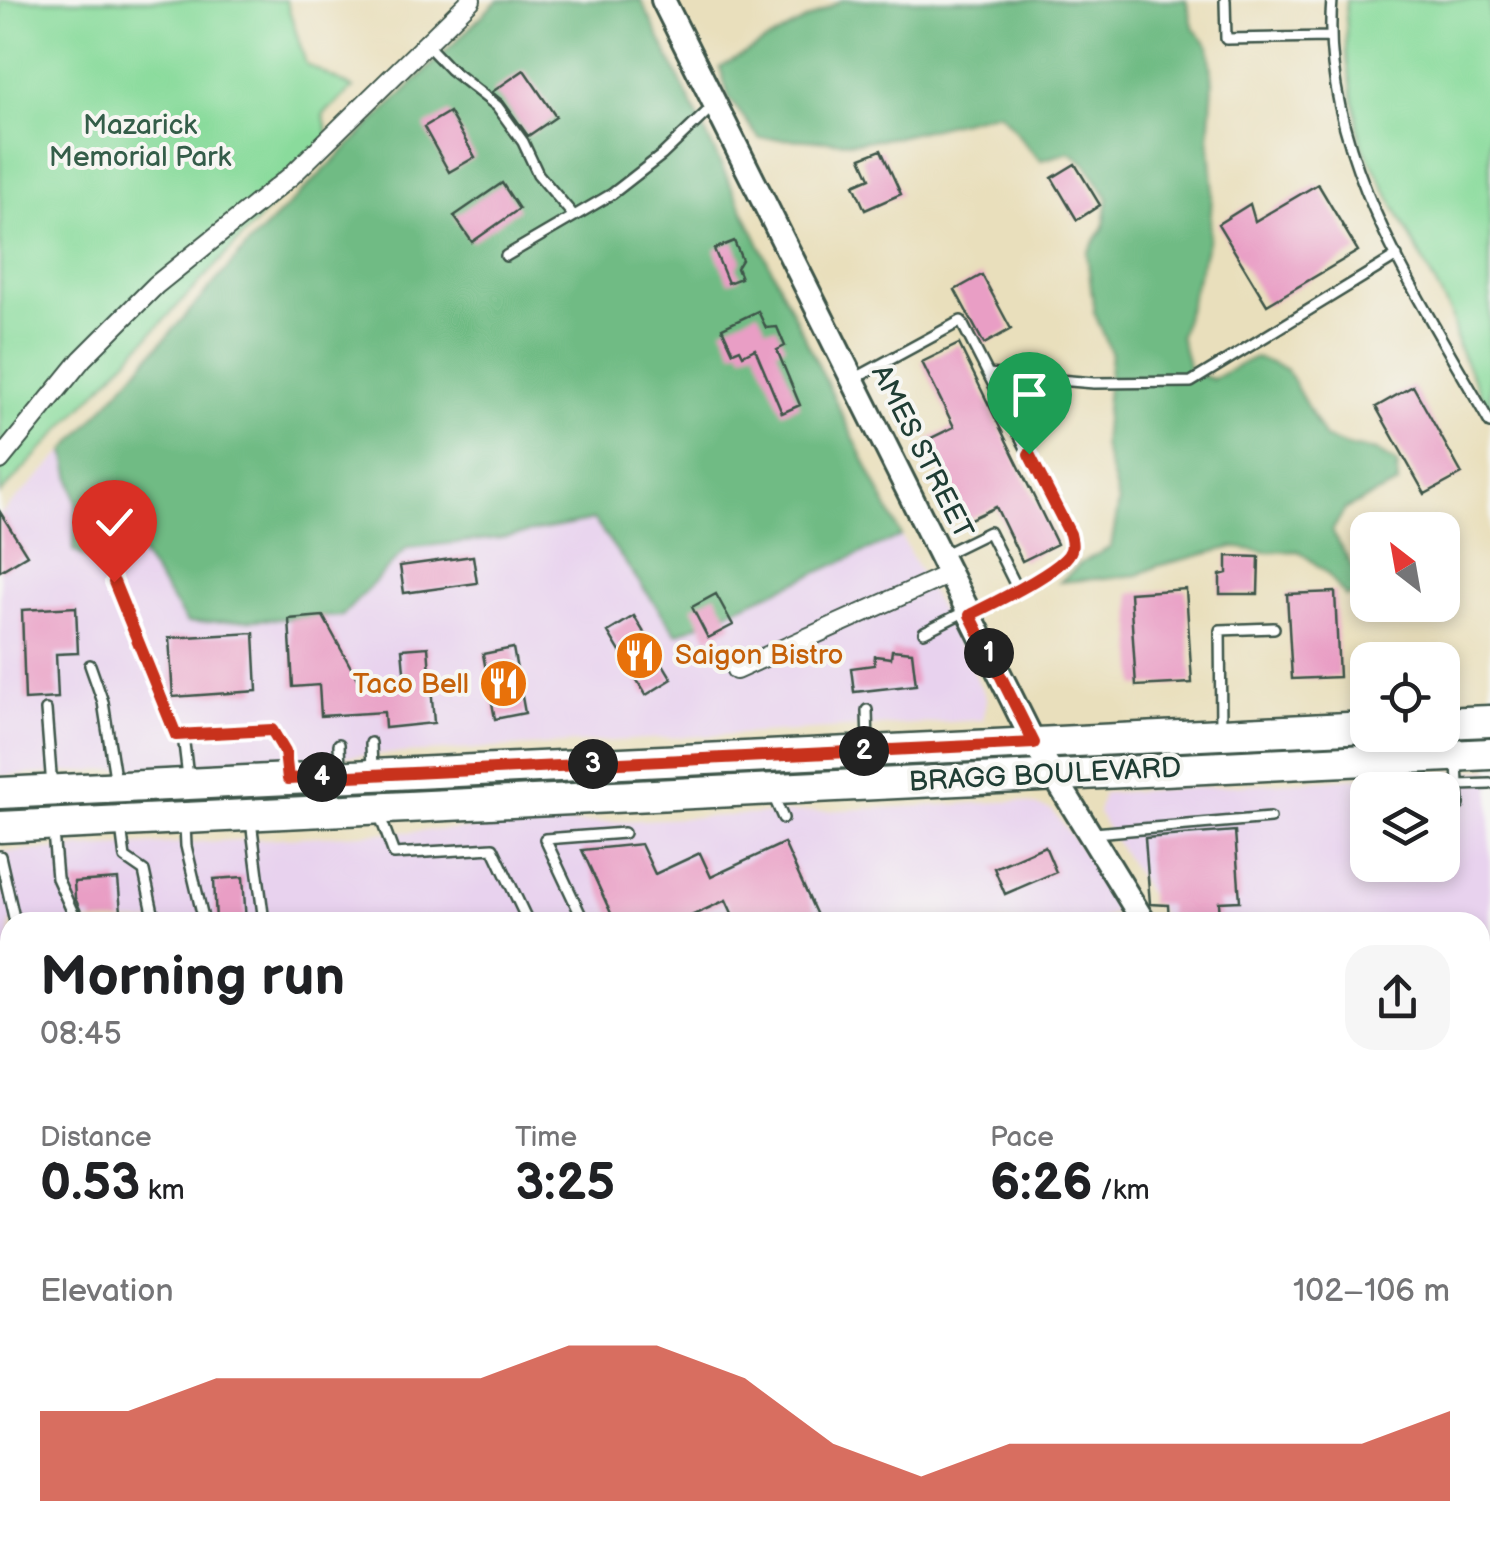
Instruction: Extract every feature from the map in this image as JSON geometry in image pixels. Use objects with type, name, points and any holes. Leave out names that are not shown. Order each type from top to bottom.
[{"type":"main road","points":[[1460,722],[1490,721]]},
{"type":"main road","name":"BRAGG BOULEVARD","points":[[0,792],[1350,728]]},
{"type":"main road","name":"BRAGG BOULEVARD","points":[[0,827],[1053,775],[1457,770],[1490,754]]},
{"type":"main road","points":[[0,808],[22,806],[49,790]]},
{"type":"street","points":[[0,460],[82,358],[156,285],[291,176],[471,0]]},
{"type":"street","name":"AMES STREET","points":[[663,0],[1034,743],[1138,912]]},
{"type":"street","points":[[736,670],[945,565]]},
{"type":"lane","points":[[1225,0],[1226,38],[1329,37]]},
{"type":"lane","points":[[1332,0],[1329,37],[1341,114],[1364,182],[1397,256],[1490,422]]},
{"type":"lane","points":[[426,44],[450,69],[497,106],[523,142],[538,174],[574,216]]},
{"type":"lane","points":[[506,256],[612,194],[650,165],[715,104]]},
{"type":"lane","points":[[988,374],[1094,383],[1191,382],[1397,256]]},
{"type":"lane","points":[[853,380],[960,321],[1070,534],[1070,555],[1042,577],[924,632]]},
{"type":"lane","points":[[945,565],[989,532],[1018,590]]},
{"type":"lane","points":[[114,582],[176,735],[272,730],[285,752],[288,779]]},
{"type":"lane","points":[[1222,734],[1220,630],[1274,628]]},
{"type":"lane","points":[[90,664],[103,702],[116,787]]},
{"type":"lane","points":[[46,710],[49,790]]},
{"type":"lane","points":[[867,710],[868,751]]},
{"type":"lane","points":[[184,735],[188,784]]},
{"type":"lane","points":[[371,743],[372,775]]},
{"type":"lane","points":[[338,744],[341,776]]},
{"type":"lane","points":[[1457,770],[1490,784]]},
{"type":"lane","points":[[770,788],[782,818]]},
{"type":"lane","points":[[378,808],[394,854],[492,848],[523,912]]},
{"type":"lane","points":[[250,814],[263,912]]},
{"type":"lane","points":[[184,818],[186,846],[202,912]]},
{"type":"lane","points":[[1089,833],[1270,818]]},
{"type":"lane","points":[[120,821],[125,858],[144,871],[153,912]]},
{"type":"lane","points":[[52,824],[56,878],[72,912]]},
{"type":"lane","points":[[579,912],[546,839],[624,833]]},
{"type":"lane","points":[[0,856],[12,912]]},
{"type":"shaded area","points":[[65,451],[134,544],[376,582],[407,548],[501,538],[594,520],[677,634],[901,536],[987,699],[983,720],[0,776],[0,515]]},
{"type":"shaded area","points":[[1490,770],[1490,912],[1160,912],[1098,813],[1103,793],[1350,778],[1350,882],[1460,882],[1460,772],[1456,772]]},
{"type":"shaded area","points":[[1020,801],[1052,810],[1124,907],[1115,912],[0,912],[0,852]]},
{"type":"green space","name":"Mazarick Memorial Park","points":[[0,0],[286,0],[306,64],[353,88],[323,115],[331,143],[0,494]]},
{"type":"green space","points":[[498,0],[641,0],[901,536],[677,634],[594,520],[501,538],[407,548],[342,616],[187,623],[135,544],[93,562],[73,550],[77,507],[65,451],[251,242]]},
{"type":"green space","points":[[842,0],[1186,0],[1194,29],[1209,47],[1213,183],[1209,238],[1180,336],[1190,372],[1213,379],[1255,357],[1286,369],[1325,438],[1376,451],[1397,464],[1398,484],[1345,509],[1332,531],[1350,563],[1350,596],[1346,597],[1326,572],[1299,551],[1233,547],[1157,566],[1138,575],[1060,582],[1081,563],[1111,547],[1119,502],[1103,445],[1111,352],[1094,312],[1087,253],[1104,227],[1108,198],[1086,164],[1070,152],[1041,160],[998,112],[897,137],[855,142],[759,138],[729,98],[720,67]]},
{"type":"green space","points":[[1346,0],[1490,0],[1490,414],[1458,347],[1451,314],[1361,143],[1346,54]]},
{"type":"building","points":[[524,70],[556,117],[528,136],[492,92]]},
{"type":"building","points":[[449,112],[475,157],[449,172],[424,127]]},
{"type":"building","points":[[881,150],[901,194],[865,210],[854,185],[870,178],[861,158]]},
{"type":"building","points":[[1075,164],[1100,205],[1077,220],[1052,178]]},
{"type":"building","points":[[502,183],[519,209],[472,242],[454,216]]},
{"type":"building","points":[[1318,184],[1358,251],[1267,305],[1218,224],[1250,204],[1255,221]]},
{"type":"building","points":[[734,241],[742,260],[737,268],[741,278],[728,283],[714,249]]},
{"type":"building","points":[[982,275],[1011,329],[984,344],[955,290]]},
{"type":"building","points":[[758,311],[766,328],[777,327],[785,346],[777,350],[800,405],[782,413],[755,349],[743,355],[740,349],[733,352],[722,328]]},
{"type":"building","points":[[959,344],[1057,544],[1022,561],[996,507],[968,520],[929,439],[954,427],[922,362]]},
{"type":"building","points":[[1413,386],[1462,474],[1425,494],[1376,407]]},
{"type":"building","points":[[0,512],[27,555],[0,571]]},
{"type":"building","points":[[473,556],[477,583],[404,593],[400,566]]},
{"type":"building","points":[[1227,556],[1259,557],[1258,594],[1220,594],[1220,575],[1227,573]]},
{"type":"building","points":[[1186,589],[1192,683],[1136,686],[1130,593]]},
{"type":"building","points":[[1335,592],[1339,677],[1292,679],[1287,594]]},
{"type":"building","points":[[716,594],[733,625],[708,638],[692,607]]},
{"type":"building","points":[[76,607],[78,653],[56,654],[58,698],[25,700],[22,610]]},
{"type":"building","points":[[323,616],[361,686],[405,682],[402,649],[428,647],[434,723],[385,728],[384,712],[321,716],[319,685],[293,687],[289,619]]},
{"type":"building","name":"Saigon Bistro","points":[[634,616],[672,679],[646,695],[608,632]]},
{"type":"building","points":[[254,633],[257,691],[173,697],[169,638]]},
{"type":"building","name":"Taco Bell","points":[[513,648],[525,713],[495,719],[483,654]]},
{"type":"building","points":[[892,650],[912,652],[916,685],[854,692],[851,668],[874,665],[875,656],[891,658]]},
{"type":"building","points":[[1235,831],[1240,901],[1219,902],[1220,912],[1168,912],[1168,905],[1150,904],[1145,838]]},
{"type":"building","points":[[784,843],[815,912],[731,912],[726,900],[700,912],[610,912],[582,850],[641,844],[655,874],[700,853],[711,877]]},
{"type":"building","points":[[1045,846],[1056,872],[1005,894],[994,868]]},
{"type":"building","points":[[243,877],[245,912],[216,912],[214,879]]},
{"type":"building","points":[[118,879],[121,912],[81,912],[74,882]]},
{"type":"place","name":"Saigon Bistro","points":[[640,655]]},
{"type":"place","name":"Taco Bell","points":[[504,684]]},
{"type":"route","points":[[114,582],[176,735],[272,730],[285,752],[288,779],[1034,743],[970,615],[1042,577],[1070,555],[1070,534],[1029,454]]}]
